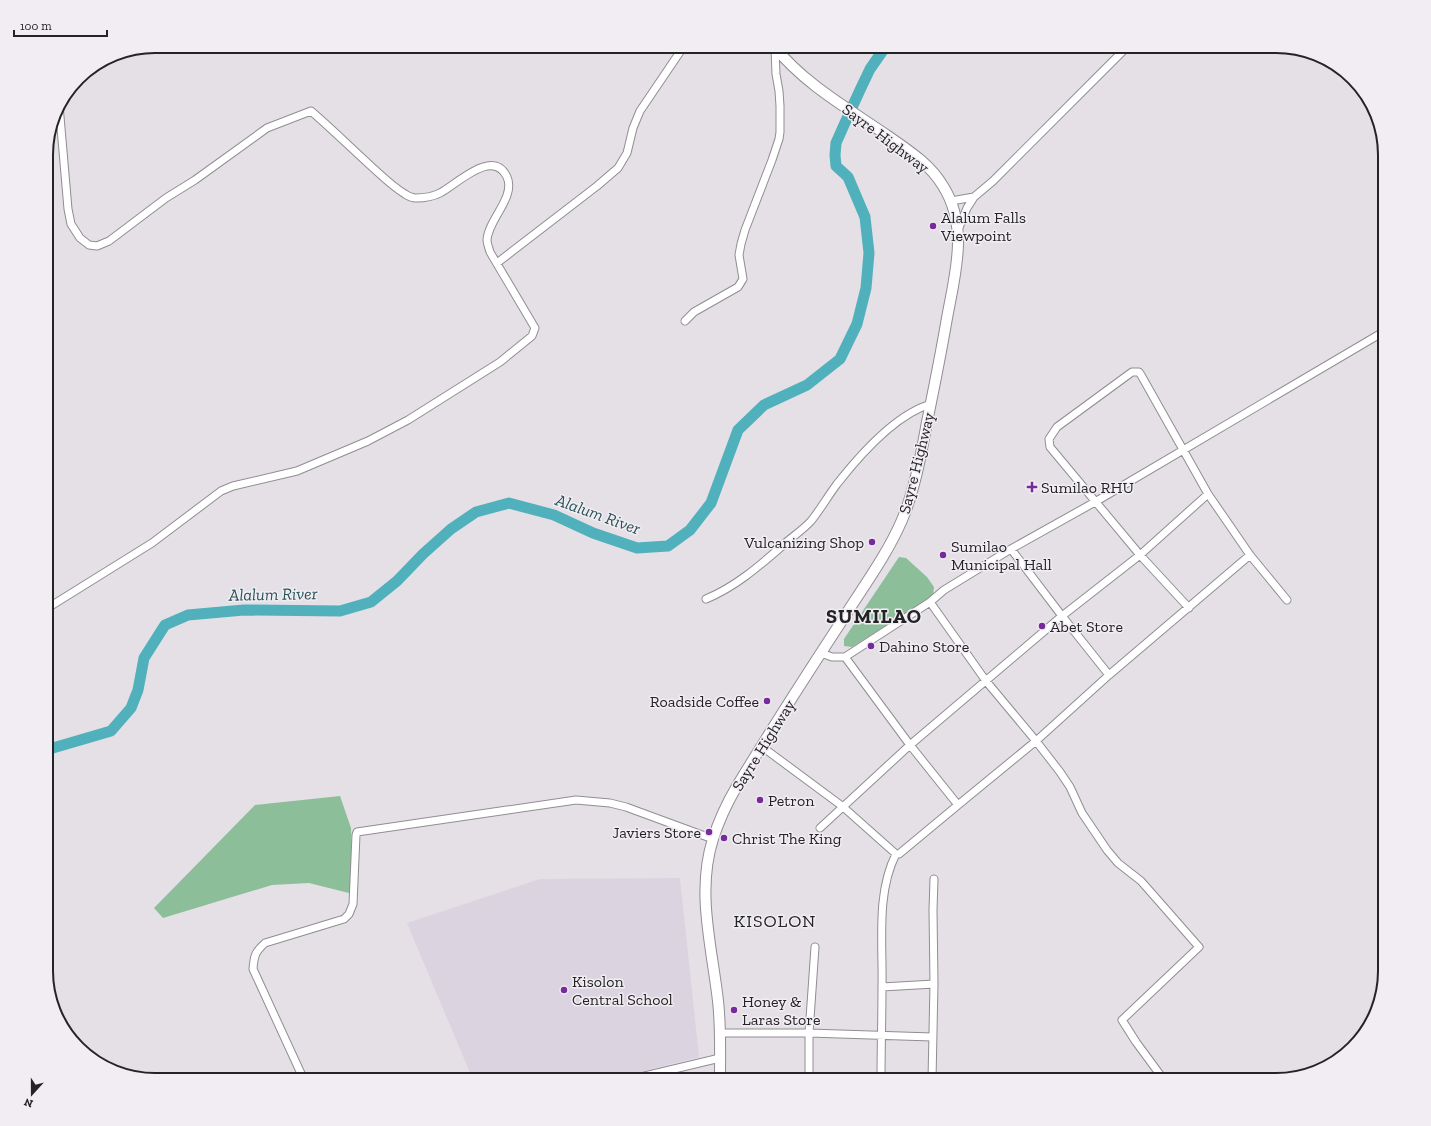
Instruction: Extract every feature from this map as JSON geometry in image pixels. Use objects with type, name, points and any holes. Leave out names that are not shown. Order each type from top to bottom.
[{"type":"highway","name":"Sayre Highway","points":[[720,1073],[718,1002],[705,908],[706,876],[712,839],[726,806],[761,746],[880,561],[902,519],[911,496],[931,404],[957,258],[958,243],[957,217],[951,201],[938,178],[924,162],[805,77],[781,53]]},
{"type":"street","points":[[497,263],[618,168],[627,153],[633,128],[640,111],[679,53]]},
{"type":"street","points":[[686,321],[694,312],[738,287],[743,279],[739,255],[744,230],[779,139],[780,132],[780,106],[775,53]]},
{"type":"street","points":[[958,230],[967,208],[974,197],[993,181],[1121,53]]},
{"type":"street","points":[[53,605],[152,543],[221,491],[233,486],[297,471],[368,441],[408,420],[500,362],[532,336],[534,328],[490,252],[487,241],[488,234],[507,193],[507,179],[499,168],[483,166],[439,193],[427,198],[414,198],[405,195],[385,179],[311,111],[266,128],[195,180],[166,198],[109,241],[97,246],[89,245],[80,238],[71,224],[68,209],[60,118]]},
{"type":"street","points":[[951,201],[974,197]]},
{"type":"street","points":[[821,653],[832,657],[845,657],[930,602],[944,590],[1011,549],[1095,502],[1378,334]]},
{"type":"street","points":[[1189,608],[1140,555],[1050,447],[1049,439],[1056,427],[1132,372],[1139,372],[1141,374],[1208,494],[1250,555],[1287,600]]},
{"type":"street","points":[[706,599],[725,591],[744,578],[796,536],[809,523],[837,484],[867,450],[906,415],[920,407],[931,404]]},
{"type":"street","points":[[820,828],[842,806],[910,745],[1062,616],[1140,555],[1208,494]]},
{"type":"street","points":[[1011,549],[1109,675]]},
{"type":"street","points":[[896,854],[900,854],[1036,741],[1109,675],[1250,555]]},
{"type":"street","points":[[930,602],[986,681],[1036,741],[1070,787],[1082,813],[1107,850],[1118,863],[1141,881],[1199,947],[1122,1020],[1159,1073]]},
{"type":"street","points":[[845,657],[910,745],[958,805]]},
{"type":"street","points":[[761,746],[842,806],[896,854]]},
{"type":"street","points":[[301,1073],[253,969],[253,958],[265,943],[344,919],[349,914],[353,904],[357,832],[576,800],[610,803],[626,807],[712,839]]},
{"type":"street","points":[[881,1073],[882,918],[886,881],[896,854]]},
{"type":"street","points":[[932,1073],[934,879]]},
{"type":"street","points":[[809,1073],[809,1033],[815,947]]},
{"type":"street","points":[[882,987],[934,984]]},
{"type":"street","points":[[720,1033],[881,1034],[932,1037]]},
{"type":"street","points":[[657,1073],[720,1058]]},
{"type":"shaded area","name":"Kisolon Central School","points":[[680,878],[699,1057],[636,1073],[470,1073],[407,923],[540,879]]},
{"type":"green space","points":[[899,557],[906,558],[927,577],[934,587],[933,596],[852,647],[844,646],[844,639]]},
{"type":"green space","points":[[340,796],[351,828],[353,894],[309,883],[272,885],[163,918],[154,908],[255,805]]},
{"type":"waterway","name":"Alalum River","points":[[53,748],[111,731],[131,708],[138,690],[144,658],[165,625],[188,615],[244,610],[340,611],[371,602],[397,581],[423,554],[451,529],[476,512],[509,503],[554,515],[593,533],[637,548],[668,546],[690,530],[711,503],[738,430],[764,405],[807,385],[840,359],[857,324],[866,288],[869,253],[865,217],[848,177],[836,166],[836,143],[870,69],[881,53]]},
{"type":"place","name":"Alalum Falls Viewpoint","points":[[933,226]]},
{"type":"place","name":"Sumilao RHU","points":[[1032,487]]},
{"type":"place","name":"Vulcanizing Shop","points":[[872,542]]},
{"type":"place","name":"Sumilao Municipal Hall","points":[[943,555]]},
{"type":"place","name":"Abet Store","points":[[1042,626]]},
{"type":"place","name":"Dahino Store","points":[[871,646]]},
{"type":"place","name":"Roadside Coffee","points":[[767,701]]},
{"type":"place","name":"Petron","points":[[760,800]]},
{"type":"place","name":"Javiers Store","points":[[709,832]]},
{"type":"place","name":"Christ The King","points":[[724,838]]},
{"type":"place","name":"Kisolon Central School","points":[[564,990]]},
{"type":"place","name":"Honey & Laras Store","points":[[734,1010]]},
{"type":"district","name":"SUMILAO","points":[[874,616]]},
{"type":"district","name":"KISOLON","points":[[775,921]]}]
